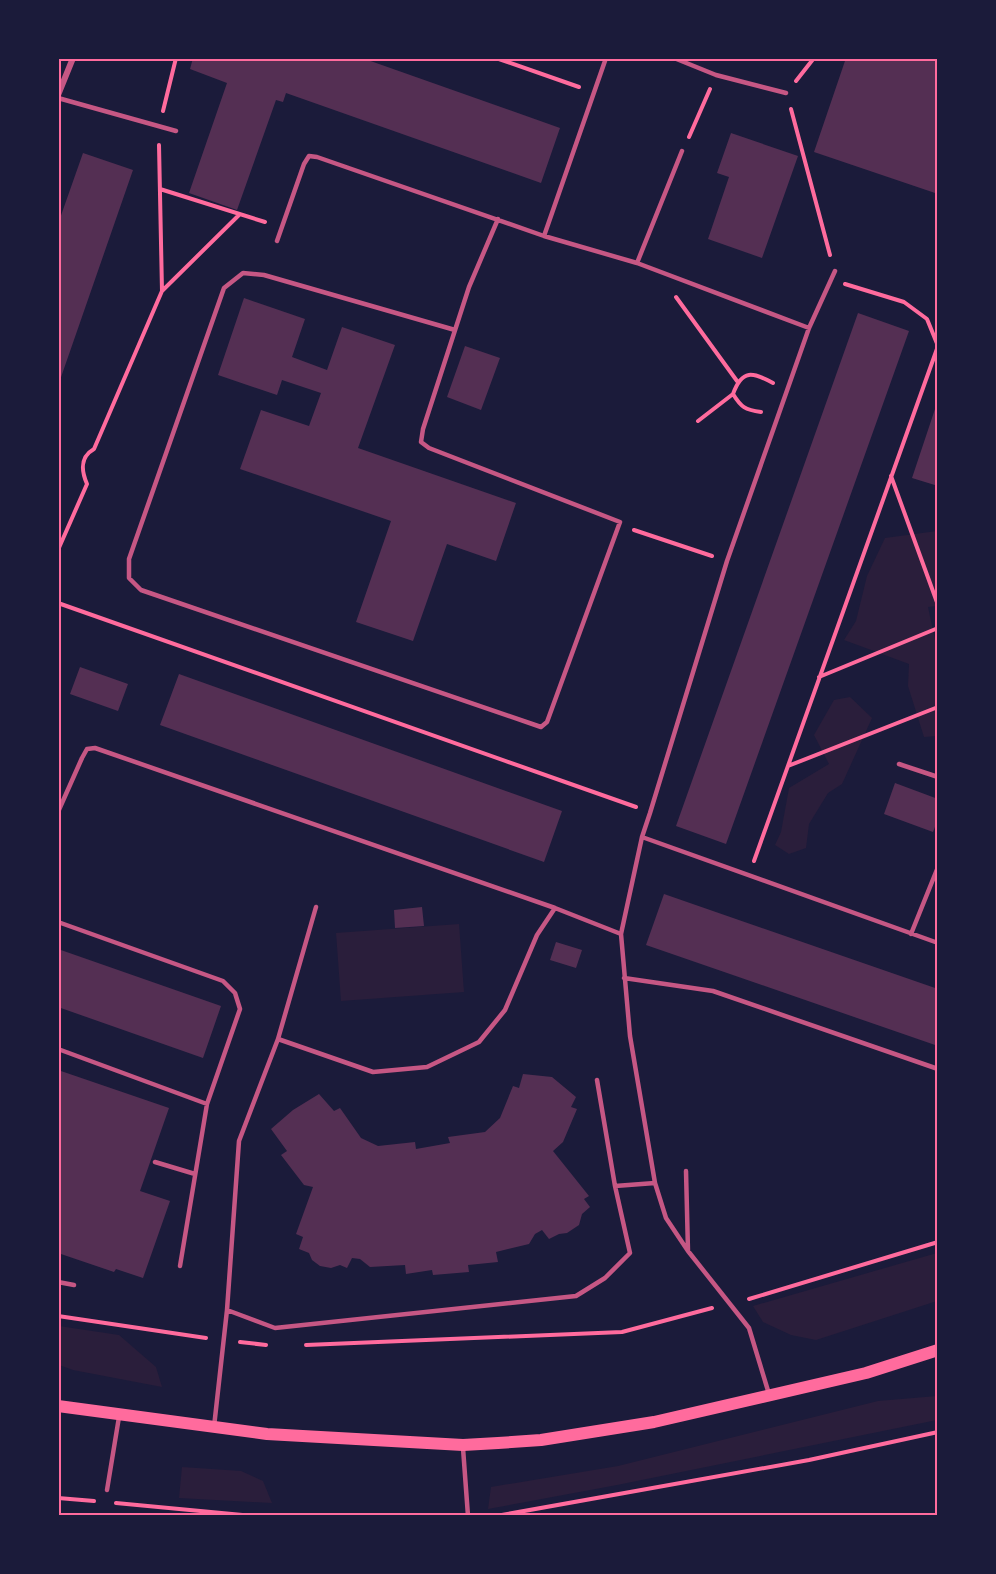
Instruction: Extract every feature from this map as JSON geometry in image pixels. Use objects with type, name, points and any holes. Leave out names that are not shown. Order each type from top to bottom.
[{"type":"main road","points":[[58,1406],[267,1434],[463,1445],[541,1440],[654,1422],[866,1373],[938,1350]]},
{"type":"street","points":[[58,96],[73,58]]},
{"type":"lane","points":[[544,236],[606,58]]},
{"type":"lane","points":[[674,58],[716,75],[786,93]]},
{"type":"lane","points":[[58,96],[176,131]]},
{"type":"lane","points":[[637,263],[682,151]]},
{"type":"lane","points":[[277,241],[304,164],[309,156],[317,157],[544,236],[637,263],[809,328]]},
{"type":"lane","points":[[455,330],[264,275],[243,273],[224,288],[129,559],[129,578],[141,590],[542,727],[547,722],[620,522],[429,448],[421,442],[423,429],[469,287],[498,219]]},
{"type":"lane","points":[[770,1396],[749,1328],[688,1251],[666,1218],[655,1183],[630,1036],[621,933],[642,837],[727,561],[809,328],[835,271]]},
{"type":"lane","points":[[58,812],[87,749],[95,748],[621,933]]},
{"type":"lane","points":[[899,764],[938,777]]},
{"type":"lane","points":[[642,837],[938,944]]},
{"type":"lane","points":[[911,934],[938,867]]},
{"type":"lane","points":[[214,1427],[227,1310],[239,1141],[278,1039],[316,907]]},
{"type":"lane","points":[[278,1039],[373,1071],[427,1067],[479,1042],[505,1010],[537,935],[555,908]]},
{"type":"lane","points":[[58,922],[223,981],[235,993],[240,1009],[207,1104],[180,1266]]},
{"type":"lane","points":[[624,978],[713,991],[938,1069]]},
{"type":"lane","points":[[58,1049],[207,1104]]},
{"type":"lane","points":[[227,1310],[275,1328],[576,1296],[605,1278],[630,1253],[615,1186],[597,1080]]},
{"type":"lane","points":[[155,1162],[195,1174]]},
{"type":"lane","points":[[686,1172],[688,1251]]},
{"type":"lane","points":[[615,1186],[655,1183]]},
{"type":"lane","points":[[58,1282],[74,1285]]},
{"type":"lane","points":[[107,1490],[120,1414]]},
{"type":"lane","points":[[463,1445],[468,1515]]},
{"type":"path","points":[[162,291],[159,126],[176,58]]},
{"type":"path","points":[[496,58],[594,93]]},
{"type":"path","points":[[814,59],[786,93],[835,271]]},
{"type":"path","points":[[682,151],[716,75]]},
{"type":"path","points":[[160,189],[282,227]]},
{"type":"path","points":[[58,550],[87,484],[81,468],[83,460],[88,452],[94,449],[162,291],[240,214]]},
{"type":"path","points":[[656,270],[737,381]]},
{"type":"path","points":[[748,876],[938,346],[927,319],[904,302],[830,281]]},
{"type":"path","points":[[698,421],[733,394],[737,381],[746,375],[756,374],[773,383],[785,395]]},
{"type":"path","points":[[733,394],[741,405],[751,411],[762,412],[782,406]]},
{"type":"path","points":[[891,476],[938,605]]},
{"type":"path","points":[[620,522],[631,529],[696,551]]},
{"type":"path","points":[[58,603],[650,813]]},
{"type":"path","points":[[819,677],[938,628]]},
{"type":"path","points":[[787,767],[938,707]]},
{"type":"path","points":[[496,1515],[808,1460],[938,1432]]},
{"type":"path","points":[[58,1498],[104,1502]]},
{"type":"path","points":[[116,1503],[253,1515]]},
{"type":"shaded area","points":[[937,531],[937,606],[928,607],[937,649],[937,736],[924,737],[908,686],[909,664],[844,640],[856,621],[867,576],[885,538]]},
{"type":"shaded area","points":[[850,697],[872,718],[842,784],[828,793],[809,824],[806,848],[789,854],[775,845],[781,832],[789,788],[829,764],[814,735],[834,700]]},
{"type":"shaded area","points":[[459,924],[464,992],[341,1001],[336,933]]},
{"type":"shaded area","points":[[937,1253],[937,1301],[816,1340],[791,1335],[763,1322],[753,1306]]},
{"type":"shaded area","points":[[59,1326],[119,1335],[156,1367],[162,1387],[73,1370],[59,1365]]},
{"type":"shaded area","points":[[937,1396],[937,1420],[488,1509],[491,1487],[618,1466],[878,1401]]},
{"type":"shaded area","points":[[182,1467],[241,1471],[263,1481],[272,1503],[179,1498]]},
{"type":"building","points":[[193,58],[362,58],[560,128],[541,183],[286,93],[283,102],[276,100],[237,210],[189,193],[227,83],[190,69]]},
{"type":"building","points":[[846,58],[938,58],[938,194],[814,152]]},
{"type":"building","points":[[731,133],[798,156],[762,258],[708,239],[729,177],[717,173]]},
{"type":"building","points":[[83,153],[133,170],[59,383],[58,224]]},
{"type":"building","points":[[244,298],[305,319],[292,357],[327,370],[342,327],[395,345],[358,448],[516,503],[496,561],[447,544],[413,641],[356,622],[391,521],[240,469],[261,410],[309,426],[321,393],[282,380],[277,395],[218,375]]},
{"type":"building","points":[[858,313],[909,331],[726,844],[676,826]]},
{"type":"building","points":[[465,346],[500,358],[481,410],[447,397]]},
{"type":"building","points":[[938,403],[938,486],[912,478]]},
{"type":"building","points":[[80,667],[128,684],[118,711],[70,694]]},
{"type":"building","points":[[179,674],[562,811],[544,862],[160,725]]},
{"type":"building","points":[[895,783],[938,799],[938,819],[933,832],[884,814]]},
{"type":"building","points":[[664,894],[938,989],[938,1046],[646,945]]},
{"type":"building","points":[[422,907],[424,926],[395,928],[394,910]]},
{"type":"building","points":[[556,942],[582,950],[576,968],[550,960]]},
{"type":"building","points":[[58,949],[221,1006],[203,1058],[58,1007]]},
{"type":"building","points":[[58,1070],[169,1108],[140,1191],[170,1201],[143,1278],[116,1269],[114,1272],[58,1253]]},
{"type":"building","points":[[523,1074],[552,1077],[576,1097],[571,1107],[577,1109],[563,1142],[553,1151],[589,1196],[584,1199],[590,1207],[582,1214],[579,1225],[567,1233],[549,1239],[542,1230],[535,1234],[529,1244],[496,1252],[498,1262],[468,1265],[469,1272],[433,1275],[432,1270],[406,1274],[405,1265],[370,1267],[360,1259],[352,1258],[347,1268],[340,1265],[331,1268],[320,1266],[312,1260],[309,1253],[299,1249],[303,1237],[296,1234],[313,1187],[304,1185],[281,1155],[287,1151],[271,1129],[293,1110],[319,1094],[334,1111],[340,1108],[361,1138],[378,1146],[415,1142],[416,1149],[450,1143],[448,1137],[485,1132],[500,1118],[513,1086],[519,1088]]}]
